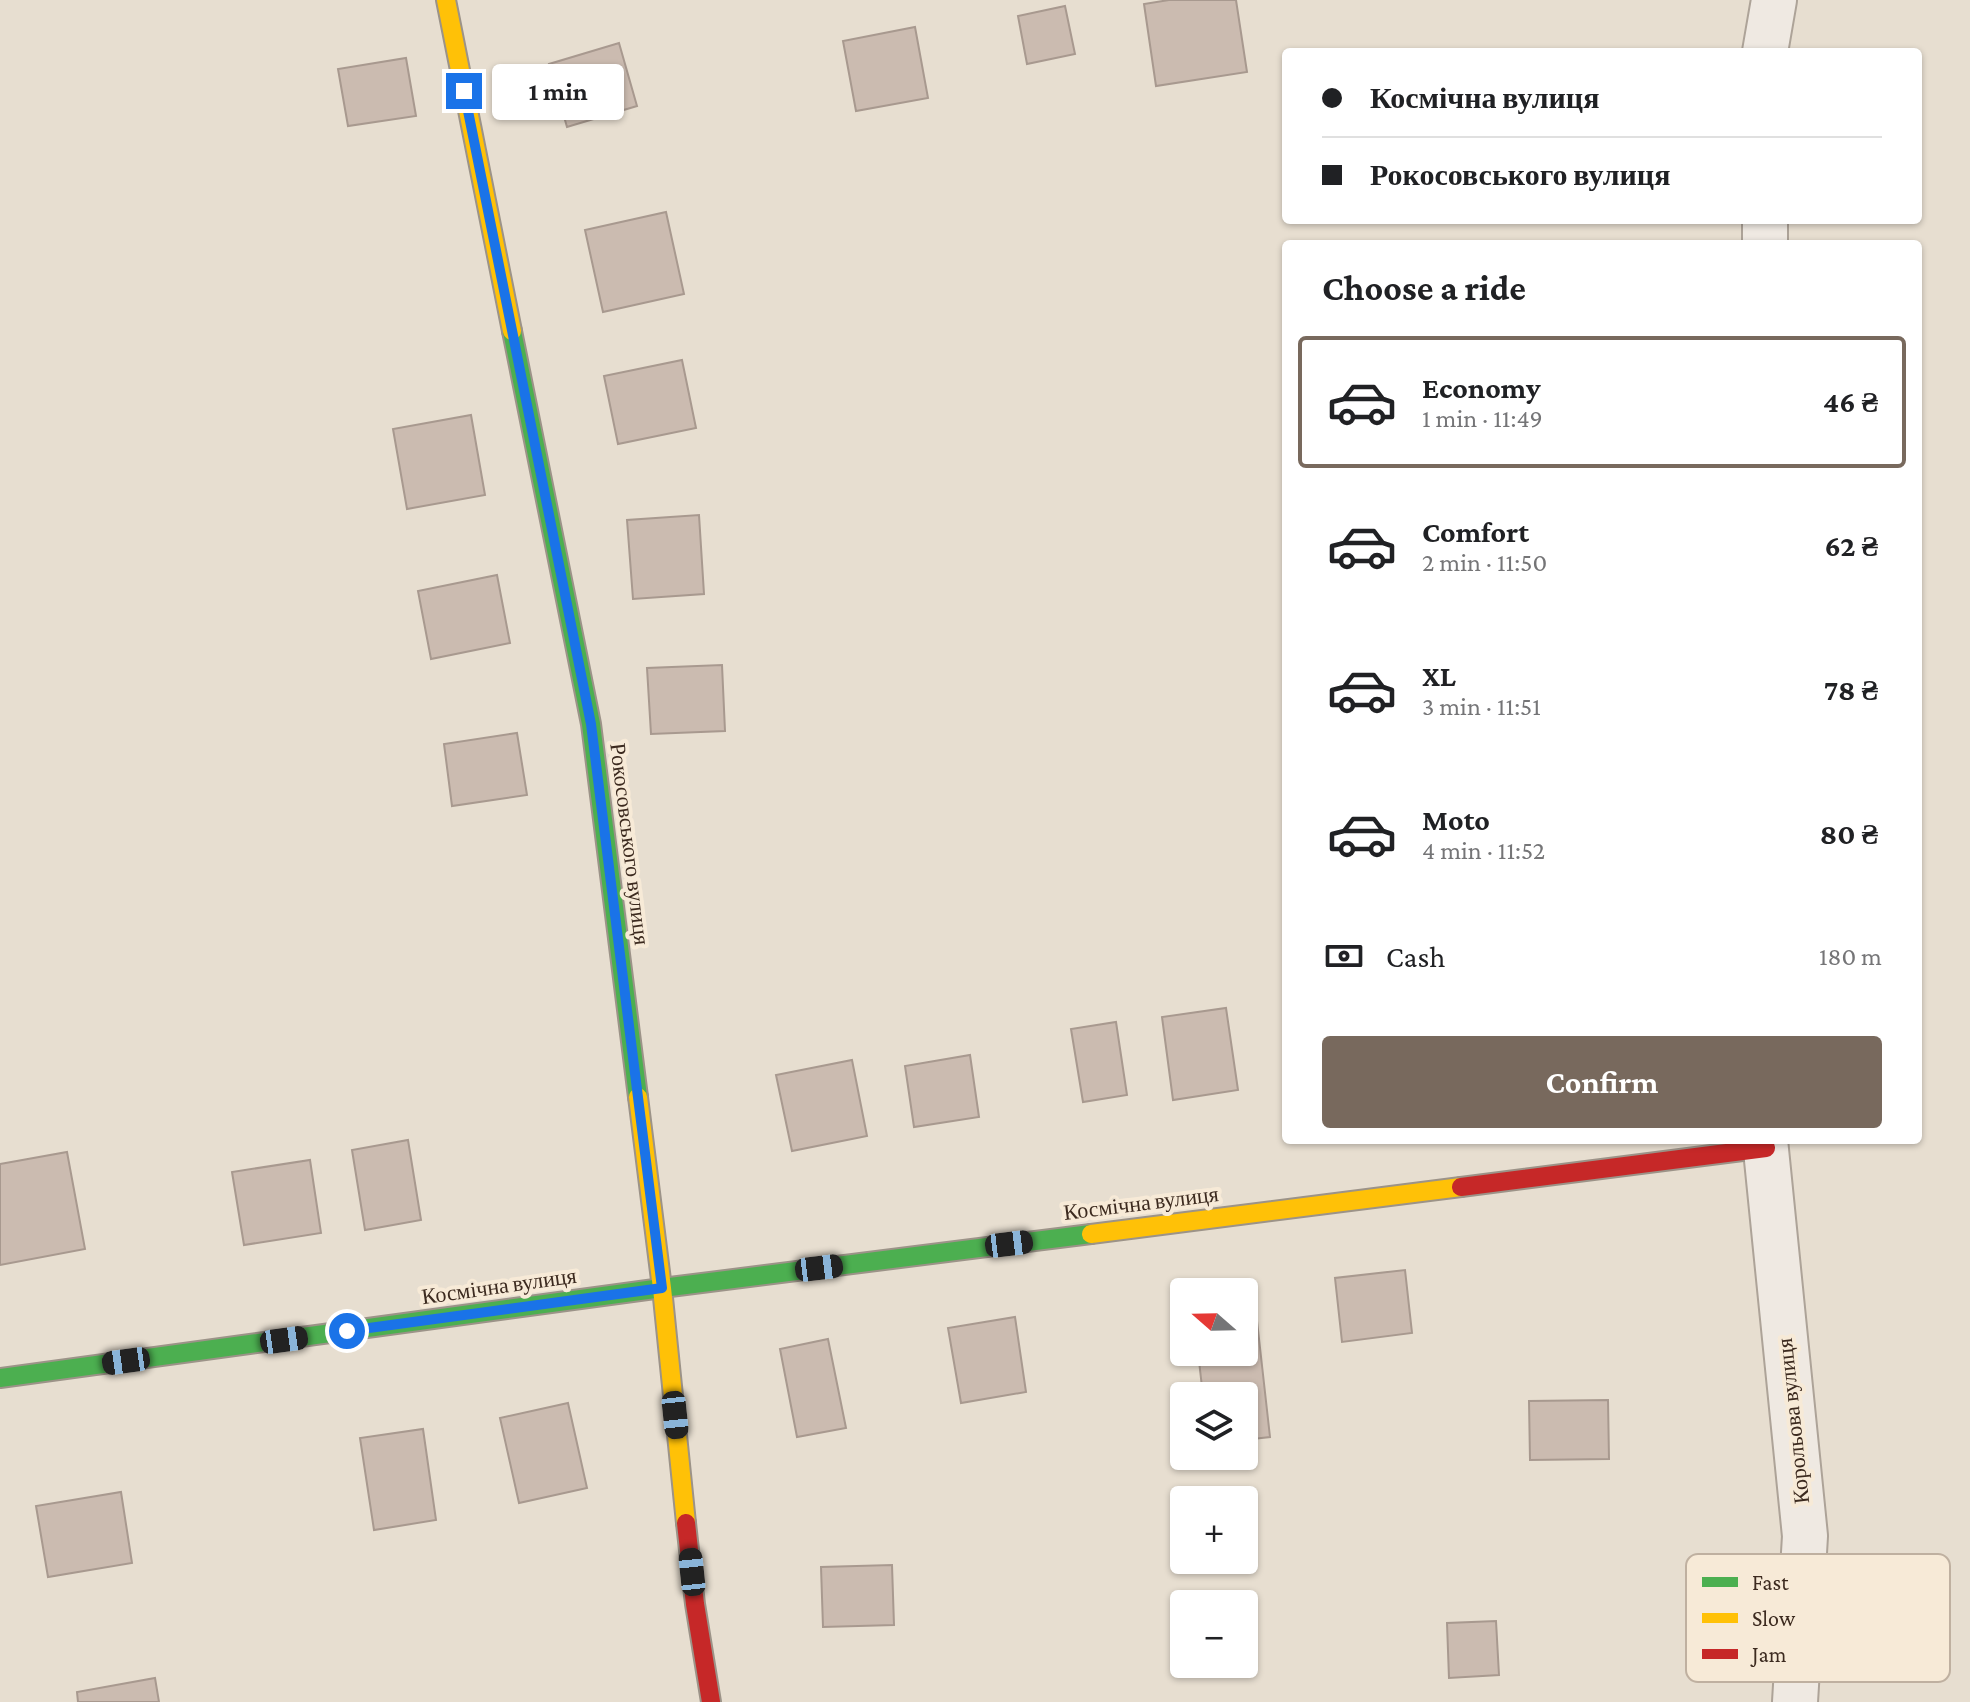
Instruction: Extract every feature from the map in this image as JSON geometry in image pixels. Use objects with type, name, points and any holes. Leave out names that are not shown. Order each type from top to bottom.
[{"type":"street","name":"Рокосовського вулиця","points":[[446,0],[591,724],[662,1288],[695,1604],[711,1702]]},
{"type":"street","points":[[1766,48],[1774,0]]},
{"type":"street","name":"Космічна вулиця","points":[[0,1378],[1766,1144]]},
{"type":"street","name":"Корольова вулиця","points":[[1766,1144],[1805,1536],[1804,1554]]},
{"type":"street","name":"Корольова вулиця","points":[[1795,1702],[1796,1682]]},
{"type":"building","points":[[1169,0],[1236,0],[1247,72],[1156,86],[1144,4]]},
{"type":"building","points":[[1065,6],[1075,54],[1027,64],[1018,16]]},
{"type":"building","points":[[915,27],[928,98],[856,111],[843,41]]},
{"type":"building","points":[[619,43],[637,106],[567,127],[549,64]]},
{"type":"building","points":[[406,58],[416,116],[348,126],[338,69]]},
{"type":"building","points":[[666,212],[684,294],[603,312],[585,230]]},
{"type":"building","points":[[682,360],[696,428],[618,444],[604,376]]},
{"type":"building","points":[[471,415],[485,495],[407,509],[393,429]]},
{"type":"building","points":[[699,515],[704,594],[633,599],[627,520]]},
{"type":"building","points":[[497,575],[510,643],[431,659],[418,591]]},
{"type":"building","points":[[722,665],[725,731],[651,734],[647,668]]},
{"type":"building","points":[[517,733],[527,795],[452,806],[444,744]]},
{"type":"building","points":[[1226,1008],[1238,1090],[1173,1100],[1162,1017]]},
{"type":"building","points":[[1116,1022],[1127,1095],[1083,1102],[1071,1029]]},
{"type":"building","points":[[970,1055],[979,1117],[914,1127],[905,1066]]},
{"type":"building","points":[[852,1060],[867,1136],[792,1151],[776,1075]]},
{"type":"building","points":[[408,1140],[421,1220],[365,1230],[352,1150]]},
{"type":"building","points":[[67,1152],[85,1249],[0,1265],[0,1164]]},
{"type":"building","points":[[310,1160],[321,1233],[244,1245],[232,1172]]},
{"type":"building","points":[[1405,1270],[1412,1333],[1342,1342],[1335,1278]]},
{"type":"building","points":[[1015,1317],[1026,1392],[961,1403],[948,1328]]},
{"type":"building","points":[[1258,1330],[1270,1437],[1258,1438],[1258,1382],[1201,1382],[1200,1366],[1258,1366]]},
{"type":"building","points":[[828,1339],[846,1428],[797,1437],[780,1349]]},
{"type":"building","points":[[1608,1400],[1609,1459],[1530,1460],[1529,1401]]},
{"type":"building","points":[[568,1403],[587,1488],[519,1503],[500,1418]]},
{"type":"building","points":[[423,1429],[436,1520],[374,1530],[360,1438]]},
{"type":"building","points":[[121,1492],[132,1563],[48,1577],[36,1506]]},
{"type":"building","points":[[892,1565],[894,1625],[823,1627],[821,1567]]},
{"type":"building","points":[[1496,1621],[1499,1675],[1449,1678],[1447,1623]]},
{"type":"building","points":[[155,1678],[159,1702],[78,1702],[77,1692]]},
{"type":"traffic: fast","points":[[512,331],[591,724],[638,1097]]},
{"type":"traffic: fast","points":[[0,1378],[662,1288],[1091,1234]]},
{"type":"traffic: slow","points":[[446,0],[512,331]]},
{"type":"traffic: slow","points":[[638,1097],[662,1288],[686,1523]]},
{"type":"traffic: slow","points":[[1091,1234],[1461,1187]]},
{"type":"traffic: jam","points":[[1461,1187],[1766,1148]]},
{"type":"traffic: jam","points":[[686,1523],[711,1702]]},
{"type":"route","points":[[347,1331],[662,1288],[591,724],[464,91]]}]
